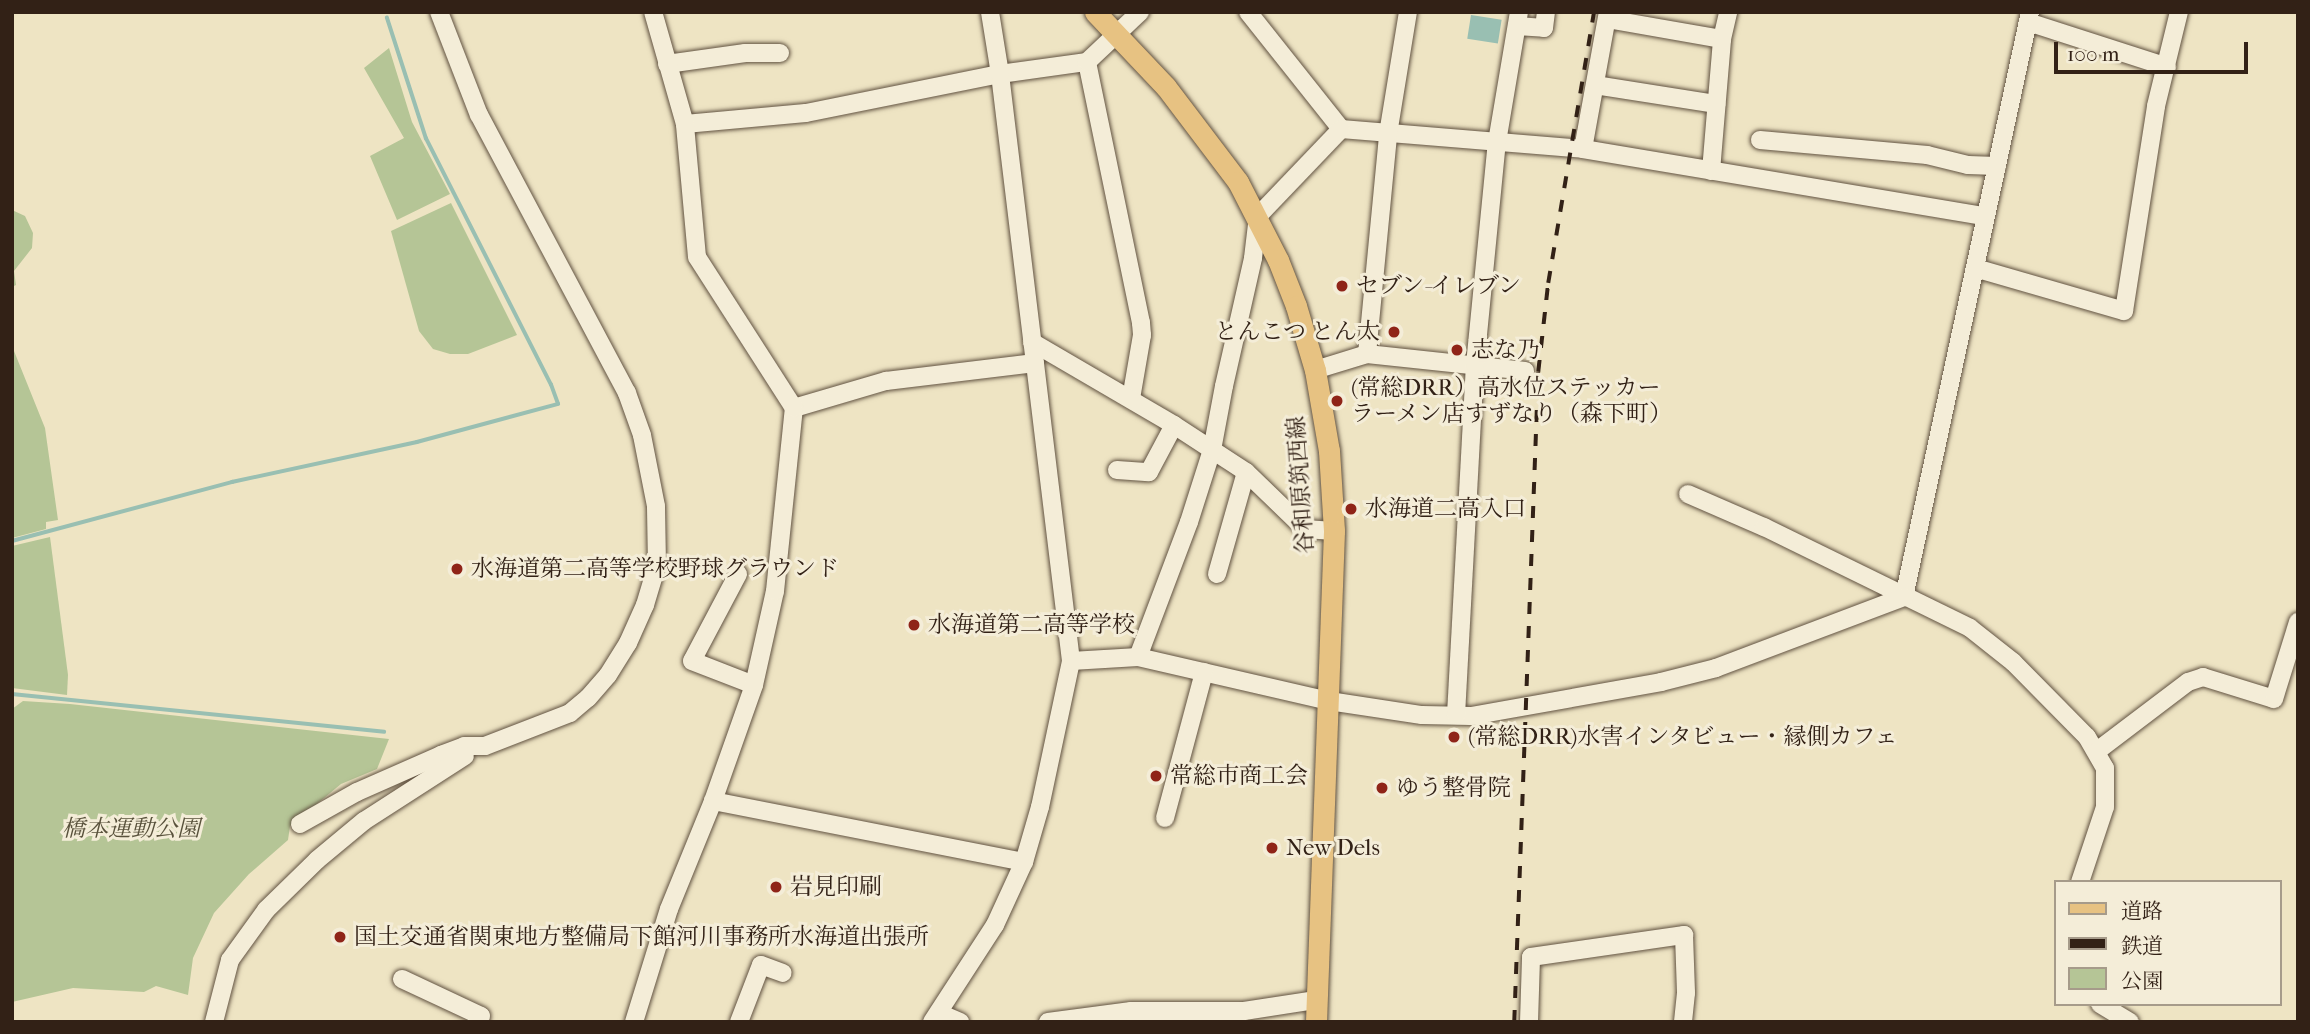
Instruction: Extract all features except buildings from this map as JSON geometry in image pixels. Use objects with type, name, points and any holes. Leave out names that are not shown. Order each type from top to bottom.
[{"type":"main road","name":"谷和原筑西線","points":[[1095,12],[1191,117],[1258,216],[1296,306],[1315,370],[1329,451],[1334,531],[1316,1022]]},
{"type":"street","points":[[214,1022],[230,960],[266,910],[317,860],[364,821],[442,769],[485,746],[570,713],[588,698],[608,675],[628,643],[657,565],[656,506],[642,435],[627,393],[479,115],[439,12]]},
{"type":"street","points":[[634,1022],[669,909],[713,801],[754,685],[775,590],[794,408],[697,257],[685,124],[653,12]]},
{"type":"street","points":[[960,1022],[935,1017],[995,925],[1024,862],[1051,761],[1071,660],[1000,74],[990,12]]},
{"type":"street","points":[[685,124],[806,113],[1000,74],[1087,62],[1140,12]]},
{"type":"street","points":[[1248,12],[1341,129],[1583,149],[1985,216]]},
{"type":"street","points":[[1367,354],[1388,134],[1408,12]]},
{"type":"street","points":[[1456,715],[1475,365],[1497,142],[1518,19],[1544,28],[1546,12]]},
{"type":"street","points":[[1711,171],[1722,39],[1728,12]]},
{"type":"street","points":[[1975,268],[2124,310],[2156,106],[2179,12]]},
{"type":"street","points":[[1583,149],[1607,15],[1722,39]]},
{"type":"street","points":[[1904,597],[2029,17],[2167,67]]},
{"type":"street","points":[[667,64],[745,53],[780,53]]},
{"type":"street","points":[[1087,62],[1141,323],[1142,335],[1131,399]]},
{"type":"street","points":[[1595,85],[1717,104]]},
{"type":"street","points":[[1138,657],[1189,522],[1212,450],[1223,386],[1253,258],[1258,216],[1341,129]]},
{"type":"street","points":[[1760,140],[1927,155],[1968,165],[1997,166]]},
{"type":"street","points":[[1032,342],[1174,425],[1246,472],[1305,529],[1334,531]]},
{"type":"street","points":[[1315,370],[1367,354],[1525,371]]},
{"type":"street","points":[[794,408],[886,381],[1035,363]]},
{"type":"street","points":[[1117,470],[1149,472],[1174,425]]},
{"type":"street","points":[[1217,574],[1246,472]]},
{"type":"street","points":[[1688,494],[1764,527],[1969,628],[1993,643],[2087,737],[2105,768],[2105,807],[2081,880]]},
{"type":"street","points":[[737,574],[692,662],[754,685]]},
{"type":"street","points":[[1071,660],[1138,657],[1329,701],[1422,715],[1471,716],[1661,682],[1716,668],[1904,597]]},
{"type":"street","points":[[2097,751],[2188,682],[2203,677],[2274,699],[2298,622]]},
{"type":"street","points":[[1165,818],[1205,672]]},
{"type":"street","points":[[300,824],[357,792],[441,755],[464,746],[485,746]]},
{"type":"street","points":[[713,801],[1024,862]]},
{"type":"street","points":[[1529,1022],[1531,957],[1684,934],[1686,992],[1683,1022]]},
{"type":"street","points":[[739,1022],[761,965],[783,973]]},
{"type":"street","points":[[402,979],[481,1016],[479,1022]]},
{"type":"street","points":[[1048,1022],[1131,1012],[1244,1011],[1317,1000]]},
{"type":"street","points":[[2103,1006],[2130,1022]]},
{"type":"green space","points":[[389,48],[412,122],[450,194],[397,220],[370,156],[404,138],[364,68]]},
{"type":"green space","points":[[451,203],[517,335],[468,354],[450,354],[433,349],[419,331],[391,231]]},
{"type":"green space","points":[[12,210],[25,216],[33,233],[32,248],[14,271],[16,285],[12,287]]},
{"type":"green space","points":[[12,346],[45,428],[58,520],[46,522],[46,529],[12,538]]},
{"type":"green space","points":[[50,537],[68,675],[67,695],[12,688],[12,546]]},
{"type":"green space","name":"橋本運動公園","points":[[23,701],[389,739],[377,769],[341,784],[290,826],[288,840],[249,874],[214,913],[193,958],[188,995],[156,986],[144,992],[73,988],[12,1002],[12,709]]},
{"type":"water","points":[[1471,15],[1502,20],[1498,44],[1467,39]]},
{"type":"waterway","points":[[12,541],[232,482],[417,442],[558,404],[551,385],[426,139],[387,18]]},
{"type":"waterway","points":[[12,694],[384,732]]},
{"type":"railway","points":[[1514,1022],[1538,372],[1548,283],[1594,12]]},
{"type":"place","name":"セブン-イレブン","points":[[1342,286]]},
{"type":"place","name":"とんこつ とん太","points":[[1394,332]]},
{"type":"place","name":"志な乃","points":[[1457,350]]},
{"type":"place","name":"(常総DRR）高水位ステッカー ラーメン店すずなり（森下町）","points":[[1337,401]]},
{"type":"place","name":"水海道二高入口","points":[[1351,509]]},
{"type":"place","name":"水海道第二高等学校野球グラウンド","points":[[457,569]]},
{"type":"place","name":"水海道第二高等学校","points":[[914,625]]},
{"type":"place","name":"(常総DRR)水害インタビュー・縁側カフェ","points":[[1454,737]]},
{"type":"place","name":"常総市商工会","points":[[1156,776]]},
{"type":"place","name":"ゆう整骨院","points":[[1382,788]]},
{"type":"place","name":"New Dels","points":[[1272,848]]},
{"type":"place","name":"岩見印刷","points":[[776,887]]},
{"type":"place","name":"国土交通省関東地方整備局下館河川事務所水海道出張所","points":[[340,937]]}]
